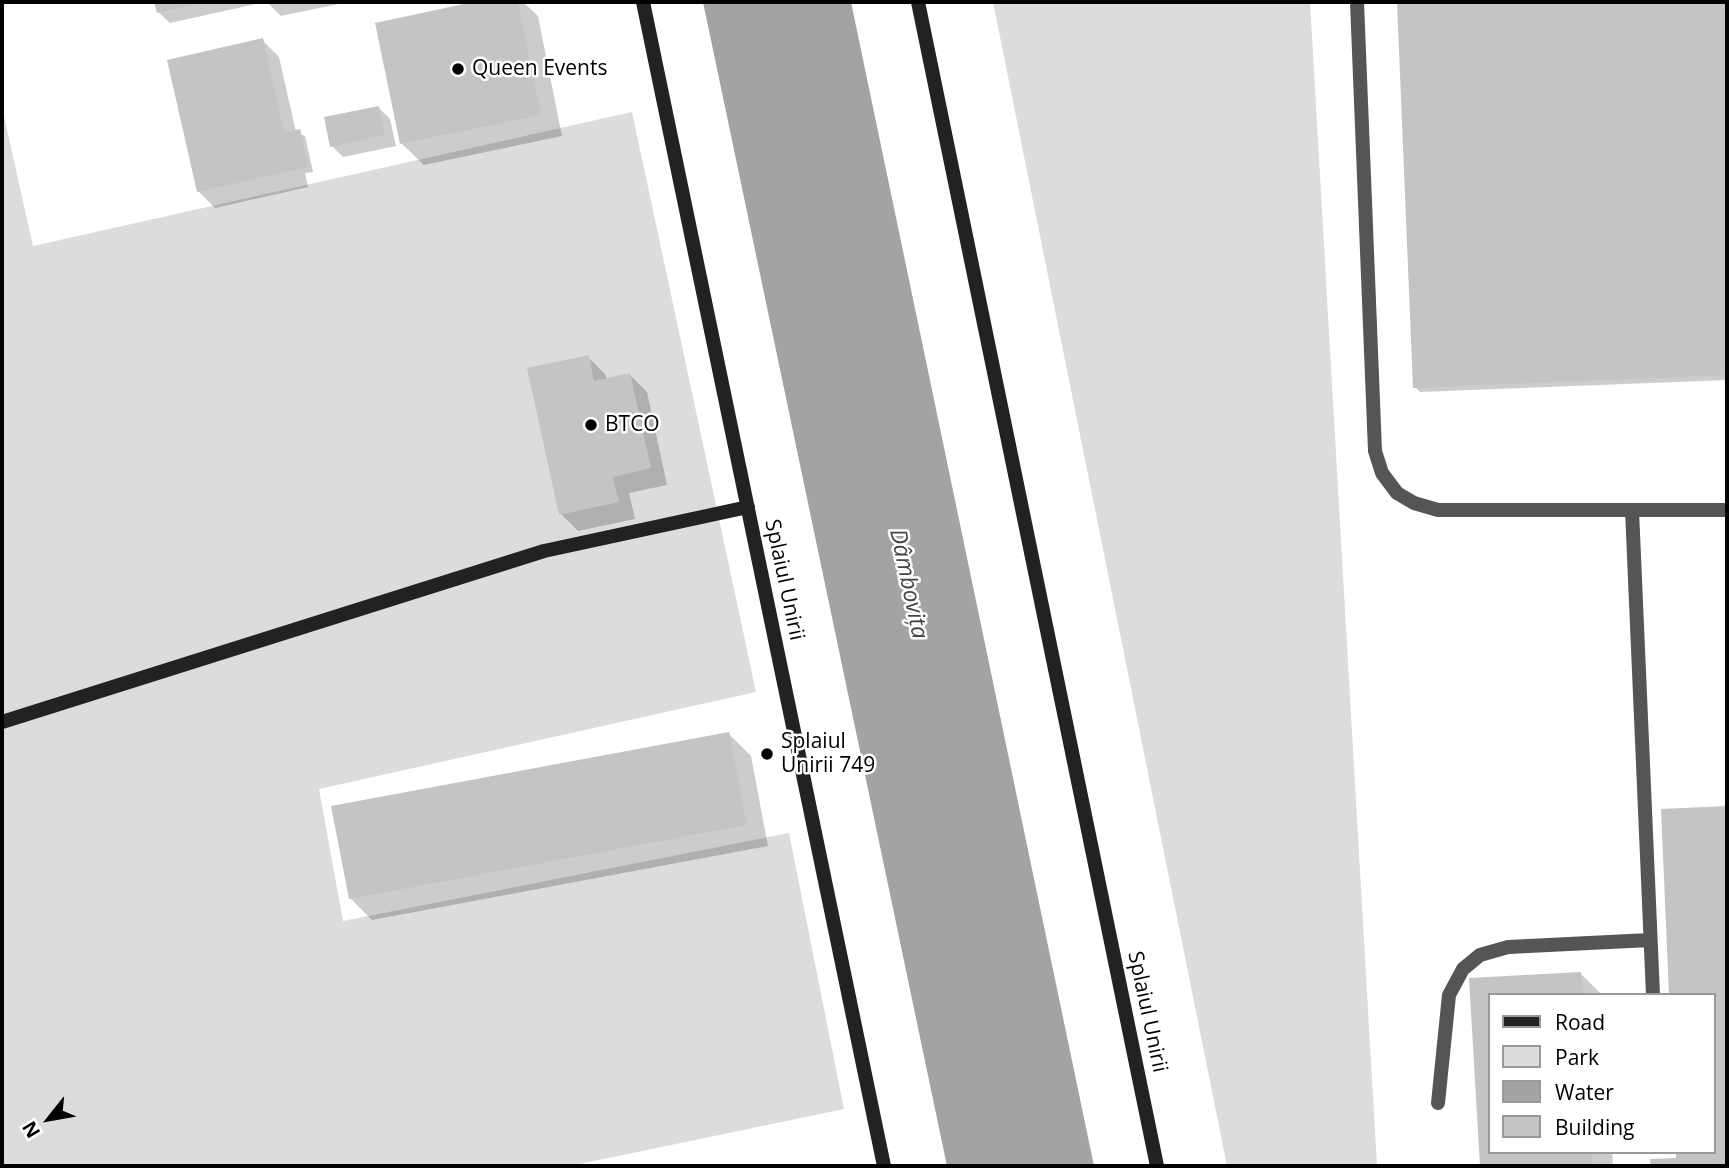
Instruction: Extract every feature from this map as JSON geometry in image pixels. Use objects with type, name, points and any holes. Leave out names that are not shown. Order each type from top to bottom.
[{"type":"main road","name":"Splaiul Unirii","points":[[643,2],[884,1166]]},
{"type":"main road","name":"Splaiul Unirii","points":[[918,2],[1157,1166]]},
{"type":"main road","points":[[2,722],[544,551],[748,507]]},
{"type":"lane","points":[[1357,2],[1375,451],[1382,473],[1398,493],[1414,503],[1438,510],[1727,510]]},
{"type":"lane","points":[[1632,510],[1653,993]]},
{"type":"lane","points":[[1438,1103],[1449,995],[1463,970],[1480,955],[1507,947],[1650,940]]},
{"type":"green space","points":[[993,2],[1310,2],[1377,1166],[1227,1166]]},
{"type":"green space","points":[[2,107],[33,246],[632,112],[756,692],[319,789],[343,921],[789,833],[844,1109],[570,1166],[2,1166]]},
{"type":"water","name":"Dâmbovița","points":[[703,2],[851,2],[1094,1166],[947,1166]]},
{"type":"building","points":[[154,2],[202,2],[202,3],[157,13]]},
{"type":"building","name":"Queen Events","points":[[473,2],[518,2],[541,115],[400,144],[375,23]]},
{"type":"building","points":[[1397,2],[1727,2],[1727,375],[1413,388]]},
{"type":"building","points":[[263,38],[284,132],[300,129],[309,167],[197,192],[167,60]]},
{"type":"building","points":[[379,106],[385,135],[330,147],[324,117]]},
{"type":"building","name":"BTCO","points":[[589,355],[594,381],[630,373],[651,468],[613,477],[619,502],[559,515],[527,368]]},
{"type":"building","points":[[729,732],[747,825],[349,899],[331,806]]},
{"type":"building","points":[[1727,806],[1727,1166],[1651,1166],[1650,1159],[1676,1158],[1676,1154],[1715,1154],[1715,993],[1669,993],[1661,809]]},
{"type":"building","points":[[1581,972],[1583,993],[1488,993],[1488,1154],[1592,1154],[1593,1166],[1480,1166],[1469,978]]},
{"type":"place","name":"Queen Events","points":[[458,69]]},
{"type":"place","name":"BTCO","points":[[591,425]]},
{"type":"place","name":"Splaiul Unirii 749","points":[[767,754]]}]
